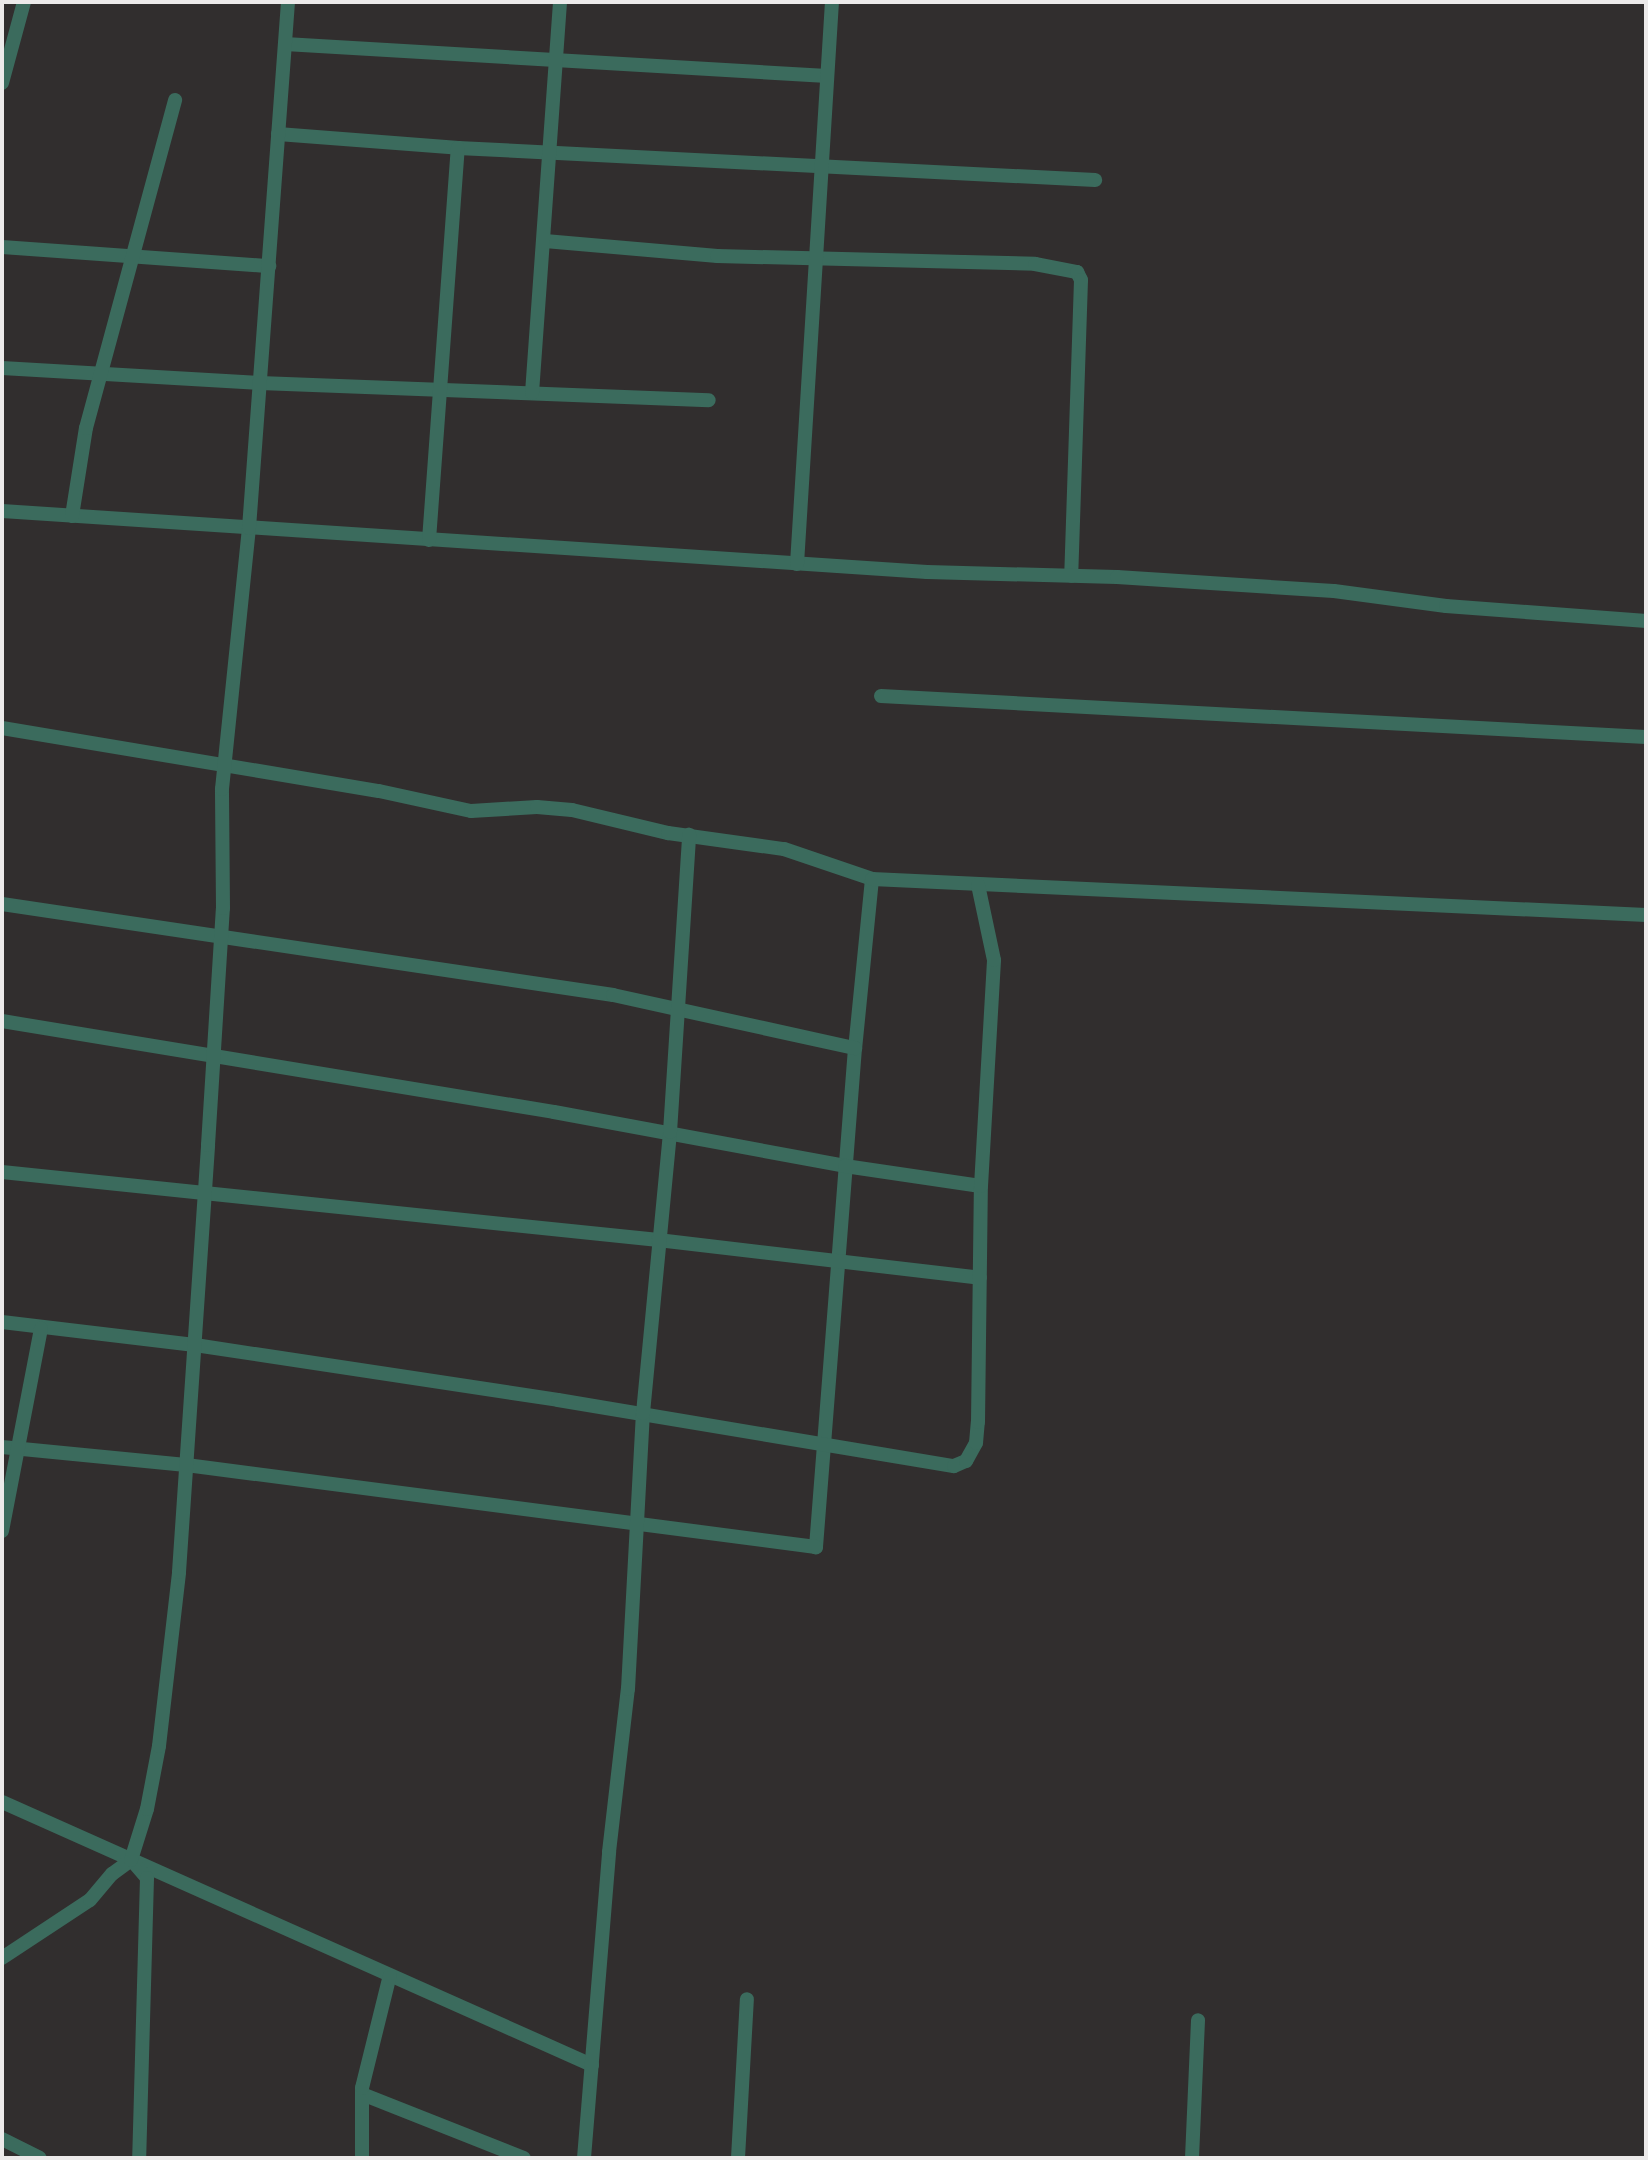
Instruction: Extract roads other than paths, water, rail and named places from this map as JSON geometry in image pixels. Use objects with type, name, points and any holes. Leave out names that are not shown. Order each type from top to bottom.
[{"type":"street","points":[[2,83],[24,2]]},
{"type":"street","points":[[2,1958],[90,1900],[112,1874],[131,1860],[147,1809],[159,1746],[179,1572],[221,938],[225,765],[249,528],[288,2]]},
{"type":"street","points":[[532,393],[560,2]]},
{"type":"street","points":[[797,564],[832,2]]},
{"type":"street","points":[[285,44],[827,76]]},
{"type":"street","points":[[72,516],[86,428],[130,256],[175,100]]},
{"type":"street","points":[[278,134],[458,148],[1095,180]]},
{"type":"street","points":[[429,540],[458,148]]},
{"type":"street","points":[[545,241],[717,256],[1035,264],[1077,272],[1081,280],[1071,576]]},
{"type":"street","points":[[2,247],[269,266]]},
{"type":"street","points":[[2,368],[260,383],[709,400]]},
{"type":"street","points":[[2,511],[797,564],[1334,591],[1446,606],[1646,621]]},
{"type":"street","points":[[881,696],[1646,737]]},
{"type":"street","points":[[2,728],[225,765],[471,811],[537,807],[572,810],[668,833],[784,849],[872,879],[1646,915]]},
{"type":"street","points":[[584,2158],[639,1525],[643,1413],[670,1132],[675,1009],[689,835]]},
{"type":"street","points":[[2,1447],[186,1465],[816,1547],[845,1166],[872,879]]},
{"type":"street","points":[[2,1322],[195,1345],[643,1413],[954,1466],[966,1461],[976,1443],[981,1186],[994,960],[978,885]]},
{"type":"street","points":[[2,904],[613,995],[855,1048]]},
{"type":"street","points":[[2,1021],[670,1132],[845,1166],[981,1186]]},
{"type":"street","points":[[2,1172],[658,1240],[980,1278]]},
{"type":"street","points":[[2,1531],[41,1329]]},
{"type":"street","points":[[2,1802],[592,2065]]},
{"type":"street","points":[[131,1860],[147,1878],[139,2158]]},
{"type":"street","points":[[362,2158],[362,2094],[390,1975]]},
{"type":"street","points":[[738,2158],[747,1999]]},
{"type":"street","points":[[1192,2158],[1198,2020]]},
{"type":"street","points":[[362,2094],[524,2158]]},
{"type":"street","points":[[2,2139],[40,2158]]}]
